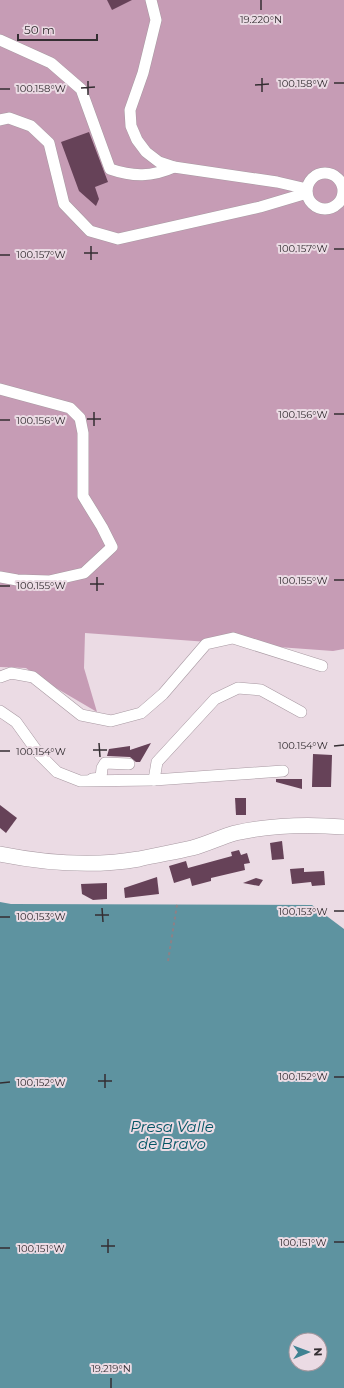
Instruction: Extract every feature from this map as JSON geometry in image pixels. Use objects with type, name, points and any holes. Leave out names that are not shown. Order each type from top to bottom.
[{"type":"main road","points":[[0,854],[33,860],[99,864],[137,859],[193,848],[235,833],[308,824],[344,827]]},
{"type":"street","points":[[151,0],[156,20],[143,73],[130,110],[131,126],[137,140],[146,152],[159,162],[174,167],[277,182],[307,191]]},
{"type":"street","points":[[0,40],[51,62],[81,89],[110,169],[139,175],[157,173],[174,167]]},
{"type":"street","points":[[0,120],[9,118],[31,126],[49,142],[64,204],[90,231],[118,239],[260,207],[307,191]]},
{"type":"street","points":[[323,173],[335,176],[342,182],[343,192],[336,205],[329,208],[321,208],[314,205],[309,200],[307,191],[311,179],[316,175],[323,173]]},
{"type":"street","points":[[0,389],[70,408],[80,418],[83,433],[83,496],[112,547],[84,573],[48,581],[17,580],[0,577]]},
{"type":"street","points":[[0,677],[11,673],[33,677],[81,715],[111,721],[141,713],[163,694],[206,644],[233,638],[322,666]]},
{"type":"street","points":[[154,780],[158,762],[215,698],[238,688],[261,690],[301,712]]},
{"type":"street","points":[[0,711],[16,722],[39,754],[57,772],[80,781],[154,780],[283,770]]},
{"type":"street","points":[[80,781],[101,778],[102,768],[105,762],[129,764]]},
{"type":"path","points":[[168,961],[177,905]]},
{"type":"shaded area","points":[[0,0],[344,0],[344,649],[333,651],[85,633],[84,668],[97,712],[39,678],[26,668],[0,667]]},
{"type":"water","name":"Presa Valle de Bravo","points":[[0,902],[11,904],[312,905],[344,929],[344,1388],[0,1388]]},
{"type":"building","points":[[107,0],[132,0],[112,10]]},
{"type":"building","points":[[89,132],[108,182],[95,187],[99,199],[96,206],[79,191],[61,142]]},
{"type":"building","points":[[151,743],[140,762],[136,762],[130,757],[107,756],[109,749],[130,746],[130,750]]},
{"type":"building","points":[[313,754],[332,755],[331,787],[312,787]]},
{"type":"building","points":[[276,779],[302,779],[302,789],[276,782]]},
{"type":"building","points":[[235,798],[246,798],[246,815],[236,815]]},
{"type":"building","points":[[0,805],[17,818],[6,833],[0,828]]},
{"type":"building","points":[[282,841],[284,859],[272,860],[270,843]]},
{"type":"building","points":[[239,850],[241,855],[247,853],[250,863],[244,864],[245,870],[211,878],[211,881],[192,886],[190,878],[174,883],[169,866],[186,861],[188,868],[232,856],[231,852]]},
{"type":"building","points":[[304,868],[304,872],[324,871],[325,885],[312,886],[311,882],[292,884],[290,869]]},
{"type":"building","points":[[157,877],[159,894],[125,898],[124,888]]},
{"type":"building","points":[[256,878],[263,880],[259,886],[243,883]]},
{"type":"building","points":[[107,883],[107,899],[93,900],[82,894],[81,884]]}]
